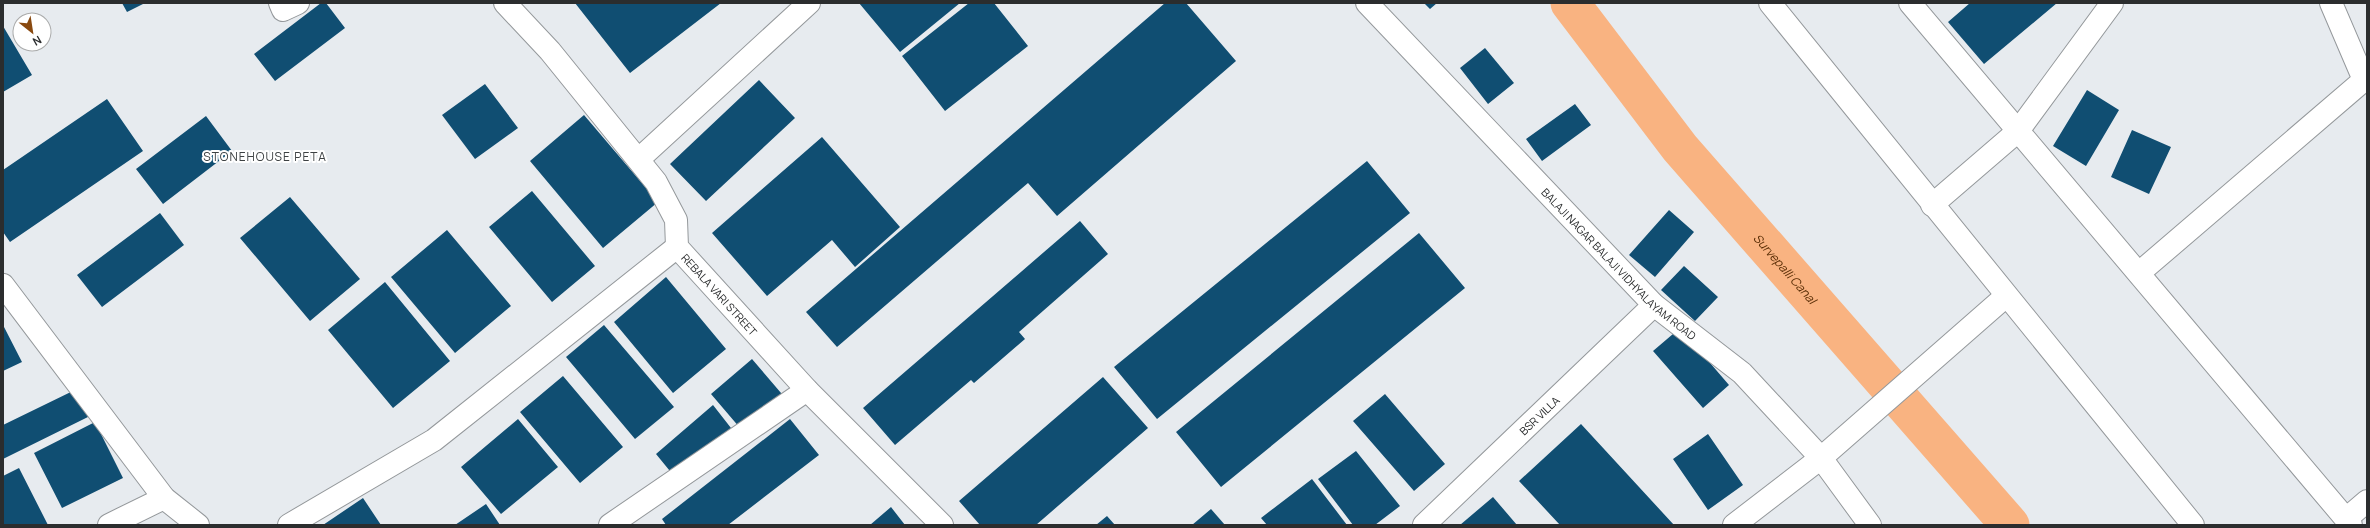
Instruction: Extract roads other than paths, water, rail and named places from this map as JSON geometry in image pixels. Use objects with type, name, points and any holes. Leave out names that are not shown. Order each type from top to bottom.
[{"type":"street","points":[[280,3],[283,10],[298,3]]},
{"type":"street","name":"REBALA VARI STREET","points":[[505,3],[550,51],[639,159],[656,182],[676,220],[676,247],[807,390],[942,525]]},
{"type":"street","points":[[639,159],[809,3]]},
{"type":"street","name":"BALAJI NAGAR BALAJI VIDHYALAYAM ROAD","points":[[1367,3],[1654,305],[1742,373],[1822,458],[1870,525]]},
{"type":"street","points":[[1770,3],[1932,205],[2193,525]]},
{"type":"street","points":[[1910,3],[2140,273],[2348,522],[2367,501]]},
{"type":"street","points":[[1932,205],[2018,131],[2112,3]]},
{"type":"street","points":[[2140,273],[2364,80],[2331,3]]},
{"type":"street","points":[[289,525],[434,440],[676,247]]},
{"type":"street","points":[[3,285],[164,498],[198,525]]},
{"type":"street","points":[[1734,525],[1822,458],[2006,296]]},
{"type":"street","name":"BSR VILLA","points":[[1424,525],[1654,305]]},
{"type":"street","points":[[610,525],[807,390]]},
{"type":"street","points":[[109,525],[164,498]]},
{"type":"waterway","name":"Survepalli Canal","points":[[1570,3],[1680,148],[2010,525]]},
{"type":"district","name":"STONEHOUSE PETA","points":[[265,156]]}]
